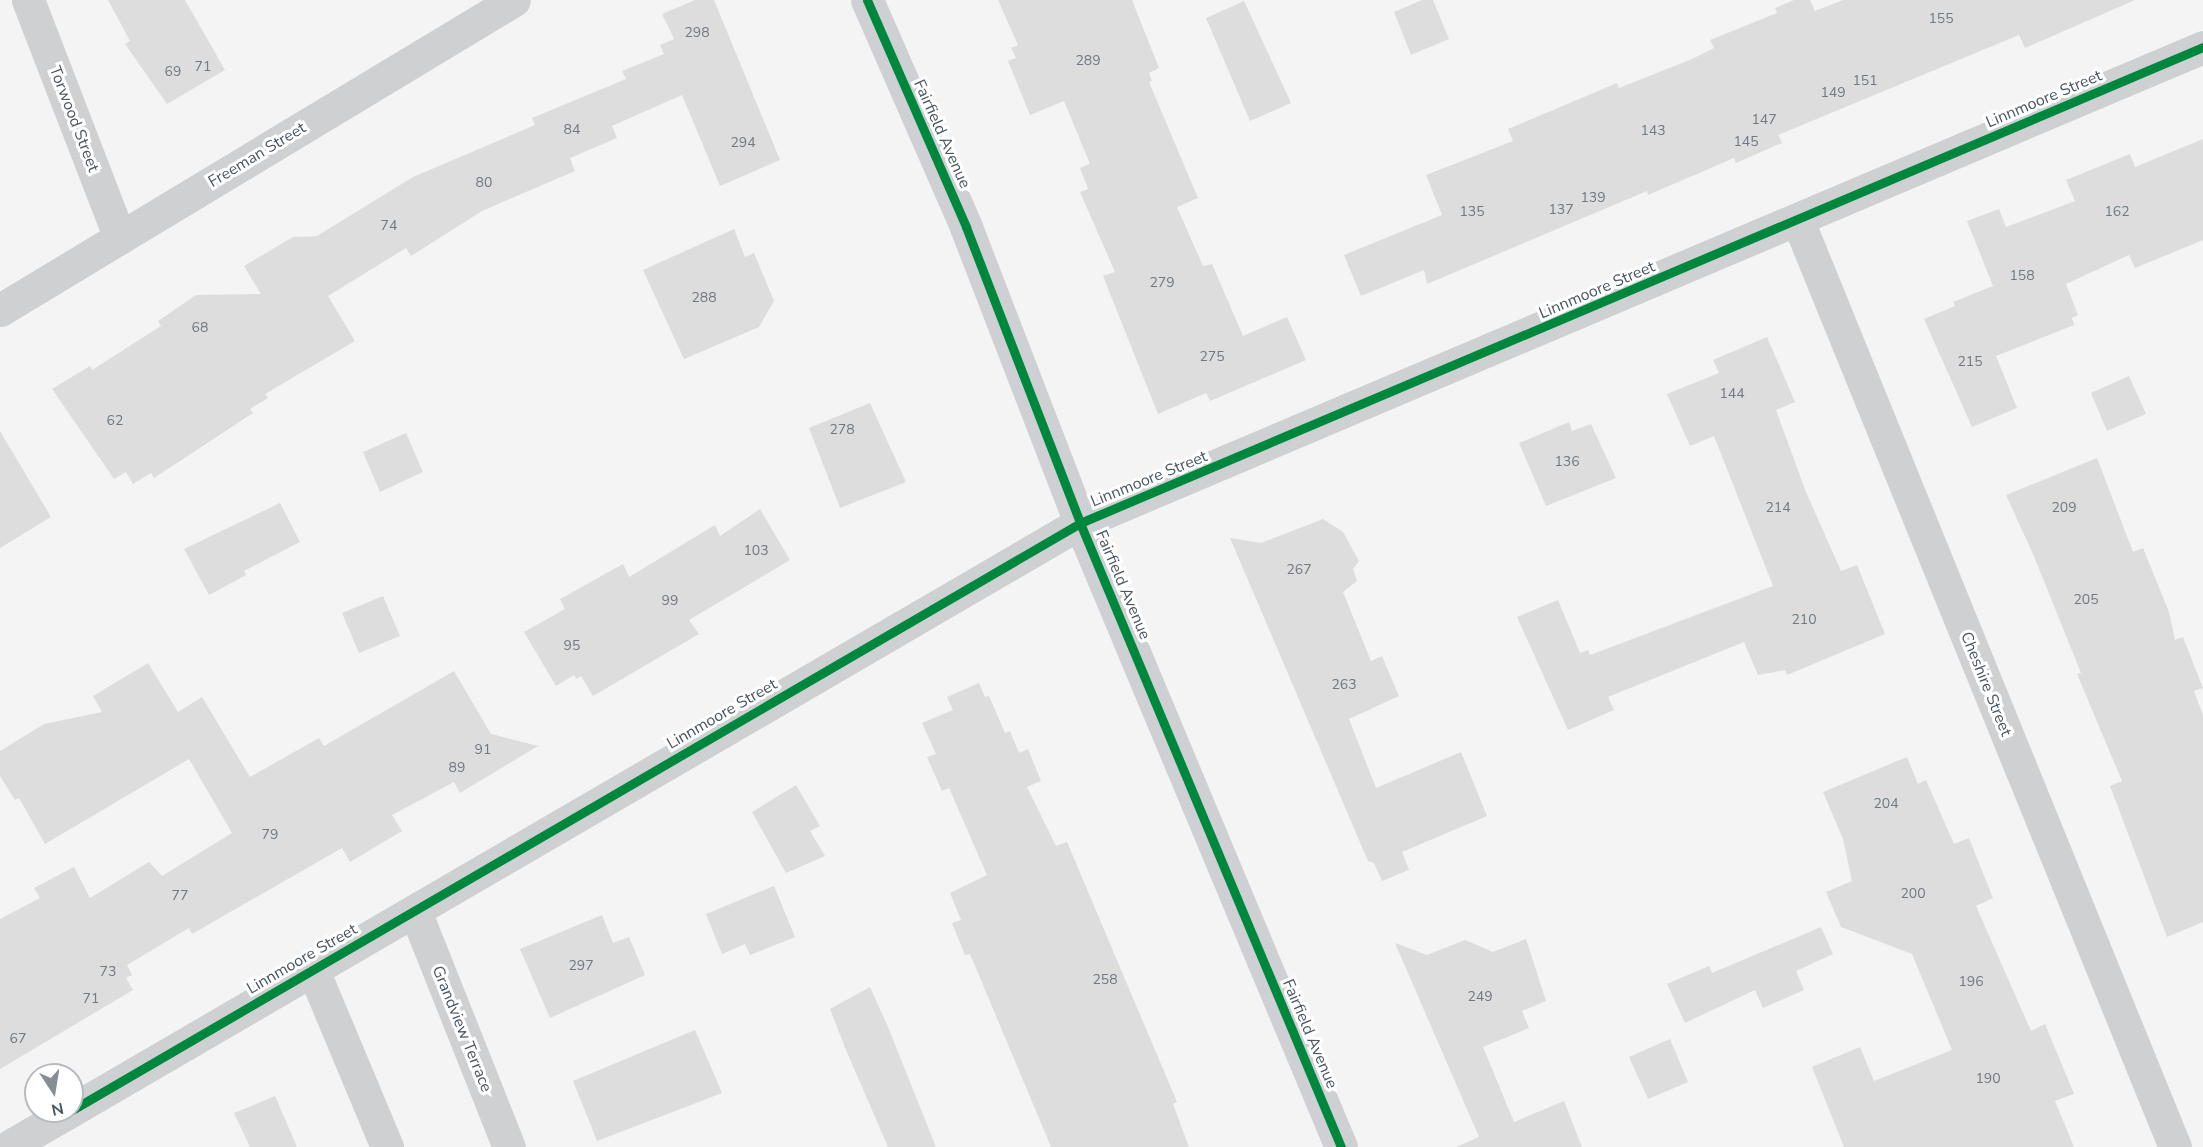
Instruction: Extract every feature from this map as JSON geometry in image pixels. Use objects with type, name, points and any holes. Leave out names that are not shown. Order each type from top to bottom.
[{"type":"main road","name":"Fairfield Avenue","points":[[867,0],[966,227],[1080,523],[1341,1147]]},
{"type":"street","name":"Torwood Street","points":[[28,0],[120,238]]},
{"type":"street","name":"Freeman Street","points":[[0,310],[514,0]]},
{"type":"street","name":"Linnmoore Street","points":[[84,1103],[1080,523],[1798,221],[2203,47]]},
{"type":"street","name":"Cheshire Street","points":[[1798,221],[2175,1147]]},
{"type":"street","name":"Grandview Terrace","points":[[415,911],[510,1147]]},
{"type":"street","points":[[313,970],[387,1147]]},
{"type":"street","name":"Linnmoore Street","points":[[8,1147],[50,1123]]},
{"type":"building","points":[[108,0],[185,0],[225,70],[167,104],[125,44],[130,41]]},
{"type":"building","points":[[695,0],[714,0],[780,160],[720,186],[682,95],[612,126],[617,138],[570,158],[575,171],[482,211],[411,256],[406,248],[328,296],[355,341],[265,394],[268,398],[250,409],[253,413],[154,478],[151,473],[133,484],[126,472],[114,479],[52,389],[90,366],[92,370],[161,326],[158,321],[196,295],[261,294],[244,266],[293,237],[317,236],[413,177],[535,125],[532,118],[626,79],[622,71],[664,54],[660,45],[674,39],[662,14]]},
{"type":"building","points":[[998,0],[1132,0],[1159,68],[1149,73],[1152,81],[1149,82],[1198,198],[1177,207],[1203,266],[1212,264],[1243,336],[1287,317],[1306,360],[1210,401],[1206,393],[1158,414],[1103,276],[1115,272],[1080,192],[1088,189],[1080,168],[1090,164],[1064,101],[1030,115],[1008,61],[1016,58],[1011,48],[1018,45]]},
{"type":"building","points":[[1422,0],[1433,0],[1449,39],[1411,55],[1394,12]]},
{"type":"building","points":[[1794,0],[1810,0],[1815,11],[1843,0],[2135,0],[2025,48],[2019,35],[1778,135],[1782,143],[1736,163],[1734,158],[1648,195],[1647,191],[1427,284],[1424,270],[1361,296],[1344,255],[1442,215],[1426,175],[1513,141],[1508,129],[1617,83],[1619,88],[1692,59],[1714,48],[1710,40],[1777,13],[1775,8]]},
{"type":"building","points":[[1244,1],[1291,103],[1250,121],[1206,18]]},
{"type":"building","points":[[2203,139],[2203,240],[2135,268],[2129,255],[2066,284],[2078,315],[2072,318],[2074,325],[1996,356],[2017,408],[1972,427],[1924,319],[1955,306],[1953,302],[1993,286],[1967,221],[1999,209],[2006,227],[2075,201],[2066,180],[2130,154],[2135,167]]},
{"type":"building","points":[[734,229],[745,257],[754,253],[774,301],[759,327],[684,359],[643,270]]},
{"type":"building","points":[[1767,337],[1795,402],[1776,410],[1806,492],[1841,571],[1857,565],[1885,634],[1787,675],[1785,670],[1758,675],[1744,642],[1608,697],[1614,710],[1568,730],[1517,617],[1558,600],[1580,653],[1588,650],[1590,655],[1773,586],[1714,436],[1690,446],[1667,394],[1719,373],[1713,360]]},
{"type":"building","points":[[2129,376],[2146,414],[2107,431],[2091,393]]},
{"type":"building","points":[[870,403],[906,482],[840,508],[809,428]]},
{"type":"building","points":[[1569,422],[1572,431],[1591,424],[1616,478],[1546,506],[1519,443]]},
{"type":"building","points":[[0,431],[51,517],[0,548]]},
{"type":"building","points":[[406,433],[423,472],[380,492],[363,452]]},
{"type":"building","points":[[2097,458],[2133,552],[2143,548],[2169,612],[2175,640],[2183,637],[2203,688],[2194,691],[2203,715],[2203,922],[2167,937],[2110,786],[2122,781],[2077,674],[2081,673],[2033,554],[2006,495]]},
{"type":"building","points":[[280,503],[300,542],[244,571],[246,575],[209,595],[184,549]]},
{"type":"building","points":[[760,509],[790,560],[689,620],[699,634],[593,696],[581,676],[576,679],[574,675],[556,686],[524,632],[565,609],[560,599],[623,564],[629,577],[715,525],[720,536]]},
{"type":"building","points":[[1323,519],[1343,532],[1359,561],[1353,569],[1357,581],[1343,592],[1371,661],[1382,656],[1399,696],[1349,719],[1376,788],[1461,752],[1487,816],[1402,852],[1409,870],[1382,881],[1374,863],[1368,861],[1230,538],[1261,543]]},
{"type":"building","points":[[383,596],[400,636],[359,653],[342,613]]},
{"type":"building","points":[[148,663],[178,712],[202,697],[250,777],[319,738],[324,746],[454,671],[491,734],[538,746],[460,793],[454,782],[392,815],[402,831],[350,862],[342,848],[192,934],[189,928],[127,965],[132,975],[126,978],[133,990],[0,1069],[0,919],[40,898],[34,888],[74,867],[90,898],[149,862],[162,876],[232,833],[189,759],[45,844],[19,798],[15,800],[0,776],[0,751],[44,724],[102,712],[93,696]]},
{"type":"building","points":[[979,683],[985,697],[989,696],[1005,733],[1010,731],[1019,753],[1028,749],[1041,781],[1027,787],[1056,846],[1067,842],[1177,1102],[1173,1104],[1189,1147],[1051,1147],[970,954],[965,955],[952,923],[961,920],[950,893],[987,875],[949,788],[942,791],[927,757],[936,754],[922,723],[953,710],[947,697]]},
{"type":"building","points":[[1907,757],[1918,784],[1926,780],[1954,844],[1969,838],[1993,898],[1976,906],[2031,1031],[2045,1024],[2074,1094],[2055,1101],[2074,1147],[1844,1147],[1812,1067],[1860,1047],[1874,1081],[1952,1050],[1912,954],[1841,927],[1826,892],[1852,881],[1843,839],[1823,792]]},
{"type":"building","points":[[796,785],[820,826],[810,831],[825,856],[786,873],[752,812]]},
{"type":"building","points":[[774,886],[795,937],[750,955],[745,944],[722,954],[706,914]]},
{"type":"building","points":[[602,915],[613,943],[629,937],[645,975],[550,1018],[520,949]]},
{"type":"building","points":[[1821,927],[1833,954],[1796,971],[1804,990],[1763,1008],[1755,990],[1685,1023],[1667,984],[1709,966],[1712,973]]},
{"type":"building","points":[[1526,939],[1546,1001],[1522,1011],[1529,1028],[1483,1047],[1514,1122],[1564,1101],[1582,1147],[1456,1147],[1479,1137],[1395,943],[1427,955],[1465,940],[1493,952]]},
{"type":"building","points":[[870,987],[936,1147],[888,1147],[846,1050],[830,1009]]},
{"type":"building","points":[[695,1030],[722,1093],[597,1141],[573,1081]]},
{"type":"building","points":[[1670,1039],[1688,1082],[1648,1099],[1629,1057]]},
{"type":"building","points":[[275,1096],[297,1147],[250,1147],[234,1113]]},
{"type":"cycle path","points":[[867,0],[966,227],[1080,523],[1341,1147]]},
{"type":"cycle path","points":[[84,1103],[1080,523],[2203,47]]}]
